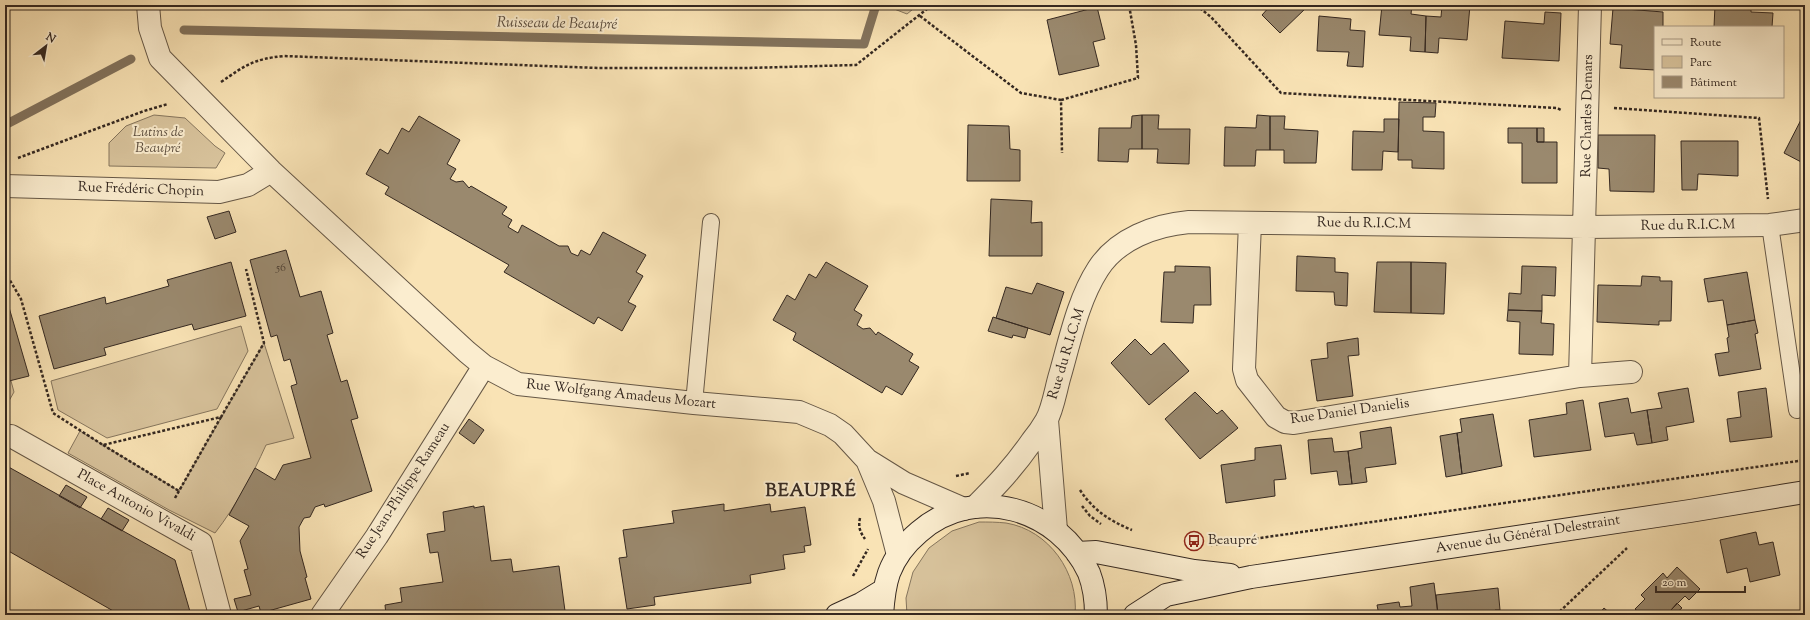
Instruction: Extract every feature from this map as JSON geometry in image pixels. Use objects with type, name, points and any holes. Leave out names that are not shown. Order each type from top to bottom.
[{"type":"street","name":"Rue Wolfgang Amadeus Mozart","points":[[148,5],[150,28],[160,58],[271,171],[484,366],[518,384],[694,403],[799,412],[830,425],[843,434],[867,460],[904,483],[969,508]]},
{"type":"street","name":"Rue Charles Demars","points":[[1585,227],[1590,5]]},
{"type":"street","name":"Rue Frédéric Chopin","points":[[5,186],[219,192],[248,185],[271,171]]},
{"type":"street","name":"Rue du R.I.C.M","points":[[969,508],[1013,468],[1047,420],[1078,315],[1089,286],[1098,269],[1107,258],[1135,237],[1156,228],[1175,223],[1585,227],[1770,225],[1805,220]]},
{"type":"street","name":"Rue Daniel Danielis","points":[[1250,223],[1244,369],[1246,380],[1276,417],[1285,422],[1294,423],[1580,376],[1631,372]]},
{"type":"street","points":[[1580,376],[1585,227]]},
{"type":"street","name":"Rue Jean-Philippe Rameau","points":[[322,615],[377,536],[484,366]]},
{"type":"street","name":"Rue du R.I.C.M","points":[[1047,420],[1056,530]]},
{"type":"street","name":"Place Antonio Vivaldi","points":[[5,437],[11,436],[201,543],[220,615]]},
{"type":"street","name":"Rue Wolfgang Amadeus Mozart","points":[[867,460],[884,501],[898,555]]},
{"type":"street","name":"Avenue du Général Delestraint","points":[[1135,615],[1166,595],[1252,577],[1690,511],[1805,492]]},
{"type":"street","points":[[882,615],[884,590],[889,572],[898,555],[911,539],[927,526],[945,516],[969,508],[1009,508],[1042,520],[1068,541],[1078,554],[1089,574],[1095,597],[1096,615]]},
{"type":"street","name":"Avenue du Général Delestraint","points":[[1078,554],[1096,552],[1194,571],[1252,577]]},
{"type":"street","points":[[837,615],[861,604],[884,590]]},
{"type":"lane","points":[[694,403],[711,222]]},
{"type":"lane","points":[[1770,225],[1797,410]]},
{"type":"path","points":[[16,158],[21,158],[165,104],[199,99],[252,62],[264,58],[284,56],[598,68],[856,65],[932,5]]},
{"type":"path","points":[[920,16],[1021,93],[1061,100],[1138,78],[1136,45],[1129,5]]},
{"type":"path","points":[[1196,5],[1212,17],[1281,93],[1557,108],[1570,114],[1588,114],[1604,108],[1759,118],[1770,225]]},
{"type":"path","points":[[1061,100],[1062,153]]},
{"type":"path","points":[[163,521],[264,343],[246,269]]},
{"type":"path","points":[[5,272],[21,299],[53,413],[179,491]]},
{"type":"path","points":[[103,445],[221,417]]},
{"type":"path","points":[[1204,544],[1211,545],[1805,460]]},
{"type":"path","points":[[954,476],[974,472]]},
{"type":"path","points":[[1077,484],[1085,498],[1096,510],[1108,519],[1131,530],[1138,531]]},
{"type":"path","points":[[850,580],[868,550],[869,544],[860,532],[858,524],[860,517],[864,513]]},
{"type":"path","points":[[1556,615],[1628,547]]},
{"type":"green space","points":[[884,5],[918,5],[907,14]]},
{"type":"green space","name":"Lutins de Beaupré","points":[[154,115],[185,118],[215,146],[225,153],[216,168],[109,166],[109,143],[126,126]]},
{"type":"green space","points":[[241,326],[248,351],[217,409],[107,438],[58,410],[51,381]]},
{"type":"green space","points":[[264,343],[294,438],[266,445],[243,490],[215,533],[169,510],[68,453],[80,431],[179,491]]},
{"type":"green space","points":[[11,381],[14,392],[5,408],[5,382]]},
{"type":"green space","points":[[979,522],[1006,523],[1021,527],[1035,534],[1048,544],[1066,569],[1072,584],[1075,599],[1075,615],[907,615],[906,598],[913,572],[929,548],[952,531]]},
{"type":"building","points":[[1271,5],[1303,5],[1306,8],[1280,33],[1262,15]]},
{"type":"building","points":[[1382,5],[1412,5],[1411,14],[1426,16],[1425,52],[1410,51],[1411,37],[1379,35]]},
{"type":"building","points":[[1442,5],[1470,5],[1467,40],[1439,38],[1438,53],[1425,52],[1426,16],[1441,17]]},
{"type":"building","points":[[1715,5],[1751,5],[1751,12],[1773,13],[1772,26],[1714,26]]},
{"type":"building","points":[[1097,7],[1105,39],[1093,42],[1099,66],[1059,75],[1047,20]]},
{"type":"building","points":[[1613,8],[1663,12],[1663,26],[1654,26],[1654,70],[1620,68],[1622,45],[1610,44]]},
{"type":"building","points":[[1545,12],[1561,13],[1559,61],[1502,58],[1505,21],[1544,24]]},
{"type":"building","points":[[1319,16],[1351,19],[1350,30],[1365,31],[1363,67],[1347,66],[1349,52],[1317,51]]},
{"type":"building","points":[[1399,102],[1436,103],[1435,117],[1423,117],[1423,131],[1444,132],[1444,169],[1412,168],[1412,160],[1398,160]]},
{"type":"building","points":[[1805,112],[1805,164],[1784,153]]},
{"type":"building","points":[[1142,115],[1159,115],[1158,129],[1190,129],[1189,164],[1157,163],[1158,149],[1142,149]]},
{"type":"building","points":[[1142,115],[1142,149],[1129,149],[1128,162],[1098,161],[1099,128],[1131,128],[1132,116]]},
{"type":"building","points":[[1257,115],[1270,116],[1270,150],[1256,150],[1255,166],[1224,166],[1225,127],[1256,128]]},
{"type":"building","points":[[419,116],[460,140],[447,164],[456,169],[450,179],[456,182],[463,181],[469,188],[471,186],[507,207],[502,214],[512,220],[508,227],[518,233],[522,225],[559,246],[568,246],[571,253],[578,256],[581,250],[590,255],[603,232],[646,255],[636,272],[643,276],[628,302],[636,306],[622,331],[598,317],[594,324],[504,272],[509,265],[385,194],[389,187],[366,174],[380,149],[388,154],[402,128],[409,132]]},
{"type":"building","points":[[1270,116],[1285,116],[1284,129],[1318,131],[1316,163],[1284,163],[1284,150],[1270,150]]},
{"type":"building","points":[[1384,119],[1399,119],[1398,152],[1383,151],[1382,170],[1352,170],[1353,131],[1384,132]]},
{"type":"building","points":[[968,125],[1009,126],[1010,149],[1020,150],[1020,181],[967,181]]},
{"type":"building","points":[[1508,128],[1537,128],[1537,142],[1557,142],[1557,183],[1522,183],[1522,143],[1508,143]]},
{"type":"building","points":[[1537,128],[1544,128],[1544,142],[1537,142]]},
{"type":"building","points":[[1598,135],[1655,135],[1654,192],[1610,191],[1609,169],[1598,168]]},
{"type":"building","points":[[1681,141],[1738,141],[1738,176],[1698,174],[1697,190],[1682,190]]},
{"type":"building","points":[[991,199],[1032,201],[1031,223],[1042,222],[1042,256],[989,256]]},
{"type":"building","points":[[229,211],[236,232],[215,239],[207,217]]},
{"type":"building","points":[[286,250],[300,297],[321,291],[333,333],[327,335],[341,382],[347,380],[358,418],[351,420],[372,491],[325,507],[324,504],[315,507],[310,517],[304,518],[299,527],[300,551],[311,599],[261,613],[259,606],[238,612],[234,599],[251,595],[244,570],[248,569],[240,541],[249,526],[229,515],[255,468],[275,480],[283,465],[311,458],[291,386],[297,384],[290,359],[284,361],[277,335],[271,337],[250,260]]},
{"type":"building","points":[[1297,256],[1335,258],[1335,272],[1348,273],[1347,306],[1335,305],[1334,292],[1296,291]]},
{"type":"building","points":[[231,262],[246,316],[194,330],[192,324],[104,348],[106,355],[54,369],[39,316],[105,297],[106,304],[169,286],[167,280]]},
{"type":"building","points":[[826,262],[868,286],[854,310],[862,315],[857,325],[863,329],[870,328],[876,335],[878,332],[913,354],[909,361],[919,367],[902,395],[886,386],[882,393],[793,340],[796,333],[773,320],[787,295],[795,300],[809,274],[816,278]]},
{"type":"building","points":[[1377,262],[1411,262],[1411,313],[1374,312]]},
{"type":"building","points":[[1411,262],[1446,263],[1444,314],[1411,313]]},
{"type":"building","points":[[1175,266],[1210,267],[1211,305],[1194,305],[1193,323],[1161,322],[1164,272],[1175,272]]},
{"type":"building","points":[[1522,266],[1556,267],[1555,296],[1542,295],[1542,311],[1508,310],[1509,293],[1521,294]]},
{"type":"building","points":[[1747,272],[1755,320],[1727,325],[1723,300],[1708,302],[1704,279]]},
{"type":"building","points":[[1642,276],[1660,277],[1660,281],[1672,281],[1671,321],[1659,321],[1659,325],[1597,322],[1598,285],[1641,286]]},
{"type":"building","points":[[1037,283],[1064,292],[1050,335],[996,318],[1006,287],[1032,294]]},
{"type":"building","points":[[6,297],[29,376],[5,382],[5,298]]},
{"type":"building","points":[[1508,310],[1542,311],[1541,323],[1554,324],[1553,355],[1519,354],[1520,322],[1507,321]]},
{"type":"building","points":[[993,317],[1028,328],[1025,338],[1013,335],[1012,338],[988,331]]},
{"type":"building","points":[[1755,320],[1758,333],[1755,334],[1761,369],[1719,376],[1715,354],[1729,352],[1727,325]]},
{"type":"building","points":[[1358,338],[1359,355],[1348,356],[1353,396],[1317,401],[1311,360],[1328,358],[1327,343]]},
{"type":"building","points":[[1135,339],[1151,355],[1164,343],[1189,371],[1149,405],[1111,363]]},
{"type":"building","points":[[1688,388],[1694,422],[1666,427],[1668,440],[1652,443],[1647,410],[1662,408],[1658,393]]},
{"type":"building","points":[[1766,388],[1772,437],[1730,442],[1727,419],[1741,417],[1738,392]]},
{"type":"building","points":[[1195,392],[1217,414],[1222,410],[1238,428],[1200,459],[1165,419]]},
{"type":"building","points":[[1628,398],[1631,413],[1647,410],[1652,443],[1637,445],[1634,433],[1605,437],[1599,403]]},
{"type":"building","points":[[1583,400],[1591,450],[1534,457],[1529,420],[1567,414],[1566,403]]},
{"type":"building","points":[[1493,414],[1502,466],[1462,474],[1457,433],[1462,432],[1460,419]]},
{"type":"building","points":[[469,419],[484,430],[474,444],[459,433]]},
{"type":"building","points":[[1391,427],[1396,464],[1365,468],[1367,482],[1352,484],[1348,451],[1362,448],[1360,432]]},
{"type":"building","points":[[1457,433],[1462,474],[1446,477],[1440,436]]},
{"type":"building","points":[[1332,438],[1334,452],[1348,451],[1352,484],[1339,485],[1337,471],[1311,474],[1308,440]]},
{"type":"building","points":[[1281,445],[1286,479],[1274,480],[1275,496],[1226,503],[1221,465],[1255,460],[1255,448]]},
{"type":"building","points":[[5,465],[175,560],[191,615],[115,615],[115,612],[5,549]]},
{"type":"building","points":[[66,485],[87,497],[80,508],[59,496]]},
{"type":"building","points":[[724,504],[724,511],[770,504],[771,512],[805,507],[811,545],[804,546],[805,552],[783,555],[785,569],[750,575],[751,583],[654,597],[655,605],[627,609],[619,558],[627,557],[623,530],[674,523],[672,511]]},
{"type":"building","points":[[474,506],[474,508],[484,506],[491,561],[511,559],[513,572],[559,566],[565,611],[549,613],[550,615],[386,615],[385,605],[402,602],[400,588],[443,582],[438,552],[430,553],[427,534],[445,531],[443,512]]},
{"type":"building","points":[[108,508],[129,520],[122,531],[101,519]]},
{"type":"building","points":[[1756,532],[1759,545],[1773,542],[1780,575],[1750,582],[1747,568],[1727,573],[1720,540]]},
{"type":"building","points":[[1677,567],[1700,589],[1689,600],[1685,596],[1666,615],[1642,615],[1635,609],[1645,599],[1641,595],[1663,573],[1667,578]]},
{"type":"building","points":[[1434,583],[1438,615],[1379,615],[1377,605],[1399,602],[1400,607],[1412,606],[1410,587]]},
{"type":"building","points":[[1498,588],[1500,610],[1495,610],[1495,615],[1438,615],[1436,595]]},
{"type":"building","points":[[1677,603],[1682,608],[1675,614],[1671,610]]},
{"type":"building","points":[[1604,608],[1612,615],[1598,615]]},
{"type":"waterway","name":"Ruisseau de Beaupré","points":[[184,30],[864,44],[876,5]]},
{"type":"waterway","name":"Ruisseau de Beaupré","points":[[5,125],[131,59]]},
{"type":"place","name":"Beaupré","points":[[1194,541]]},
{"type":"district","name":"BEAUPRÉ","points":[[811,492]]}]
